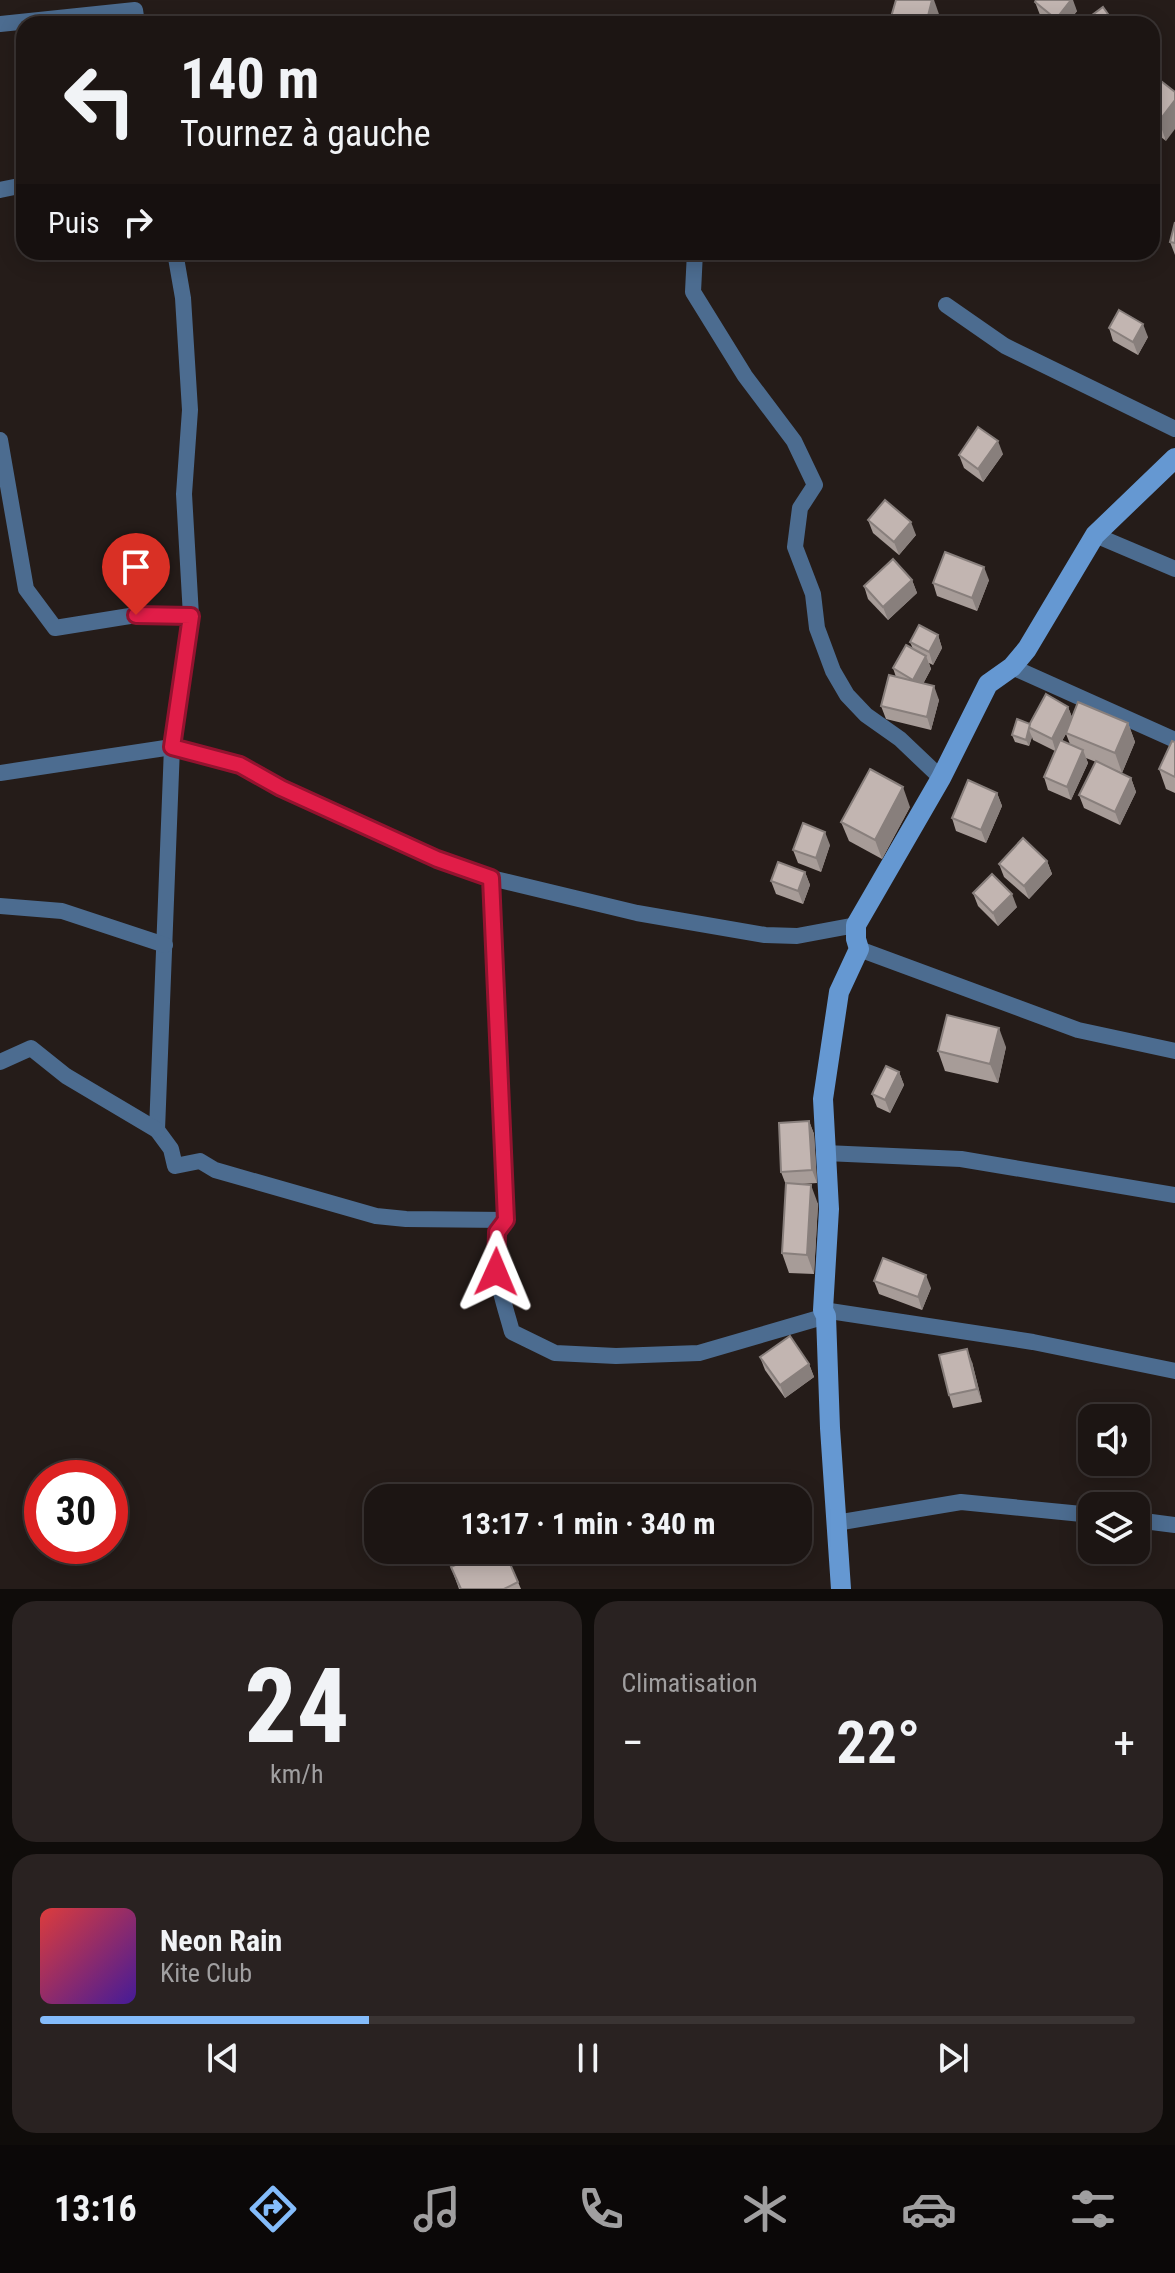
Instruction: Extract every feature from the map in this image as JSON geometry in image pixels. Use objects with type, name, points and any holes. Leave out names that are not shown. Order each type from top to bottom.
[{"type":"street","points":[[77,16],[135,10],[136,16]]},
{"type":"street","points":[[157,1130],[172,747],[191,616],[184,494],[190,410],[183,298],[176,260]]},
{"type":"street","points":[[695,260],[693,292],[745,376],[794,441],[815,485],[800,508],[795,547],[813,594],[817,628],[833,671],[847,695],[866,715],[900,739],[941,778]]},
{"type":"street","points":[[946,305],[1005,346],[1175,429]]},
{"type":"street","points":[[0,440],[26,589],[55,628],[136,615],[191,616]]},
{"type":"street","points":[[841,1589],[824,1313],[829,1209],[823,1099],[839,992],[859,949],[856,925],[941,778],[988,684],[1012,667],[1027,649],[1095,535],[1175,458]]},
{"type":"street","points":[[1095,535],[1175,569]]},
{"type":"street","points":[[1012,667],[1175,740]]},
{"type":"street","points":[[0,773],[172,747],[240,765],[281,788],[408,846],[491,878],[637,913],[765,935],[797,936],[856,925]]},
{"type":"street","points":[[491,878],[506,1220],[497,1232],[496,1272],[512,1332],[555,1353],[616,1356],[699,1353],[824,1313],[1033,1342],[1175,1371]]},
{"type":"street","points":[[0,906],[62,911],[165,945]]},
{"type":"street","points":[[859,949],[1078,1030],[1175,1051]]},
{"type":"street","points":[[0,1062],[31,1048],[66,1076],[157,1130],[171,1149],[175,1166],[200,1161],[215,1170],[376,1216],[506,1220]]},
{"type":"street","points":[[825,1153],[961,1159],[1175,1195]]},
{"type":"street","points":[[836,1523],[961,1502],[1078,1514]]},
{"type":"street","points":[[1150,1522],[1175,1525]]},
{"type":"building","points":[[896,0],[932,0],[928,16],[891,16]]},
{"type":"building","points":[[1071,0],[1058,16],[1052,16],[1035,2]]},
{"type":"building","points":[[1103,7],[1109,16],[1091,16]]},
{"type":"building","points":[[1160,80],[1175,92],[1175,100],[1160,120]]},
{"type":"building","points":[[1175,222],[1175,243],[1170,242]]},
{"type":"building","points":[[1119,310],[1143,324],[1133,342],[1109,328]]},
{"type":"building","points":[[978,427],[998,441],[978,469],[959,455]]},
{"type":"building","points":[[885,500],[911,522],[894,542],[868,520]]},
{"type":"building","points":[[945,552],[984,567],[972,598],[933,583]]},
{"type":"building","points":[[893,559],[912,580],[883,607],[864,586]]},
{"type":"building","points":[[919,625],[938,635],[929,652],[910,642]]},
{"type":"building","points":[[906,645],[926,656],[913,680],[893,668]]},
{"type":"building","points":[[889,675],[934,686],[927,717],[881,706]]},
{"type":"building","points":[[1046,694],[1068,707],[1052,739],[1028,727]]},
{"type":"building","points":[[1078,702],[1128,723],[1115,753],[1066,733]]},
{"type":"building","points":[[1017,719],[1030,724],[1026,740],[1012,735]]},
{"type":"building","points":[[1060,740],[1083,750],[1067,787],[1044,777]]},
{"type":"building","points":[[1172,741],[1175,742],[1175,777],[1159,769]]},
{"type":"building","points":[[1096,761],[1131,778],[1115,812],[1079,795]]},
{"type":"building","points":[[870,769],[903,787],[875,840],[841,822]]},
{"type":"building","points":[[968,780],[997,793],[981,830],[952,818]]},
{"type":"building","points":[[803,823],[825,832],[816,858],[793,850]]},
{"type":"building","points":[[1023,838],[1047,861],[1024,886],[999,864]]},
{"type":"building","points":[[778,862],[805,872],[798,891],[771,881]]},
{"type":"building","points":[[992,874],[1012,894],[993,913],[973,893]]},
{"type":"building","points":[[947,1015],[999,1028],[990,1064],[938,1051]]},
{"type":"building","points":[[886,1066],[899,1072],[885,1100],[872,1094]]},
{"type":"building","points":[[809,1121],[812,1170],[781,1172],[779,1123]]},
{"type":"building","points":[[786,1183],[811,1185],[807,1255],[782,1253]]},
{"type":"building","points":[[883,1258],[926,1275],[918,1297],[874,1281]]},
{"type":"building","points":[[790,1336],[809,1364],[780,1385],[760,1357]]},
{"type":"building","points":[[967,1349],[977,1389],[949,1395],[939,1355]]},
{"type":"building","points":[[457,1564],[510,1564],[518,1582],[504,1589],[461,1589],[451,1567]]},
{"type":"route","points":[[136,615],[191,616],[172,747],[240,765],[281,788],[437,859],[491,878],[506,1220],[497,1232],[496,1272]]}]
